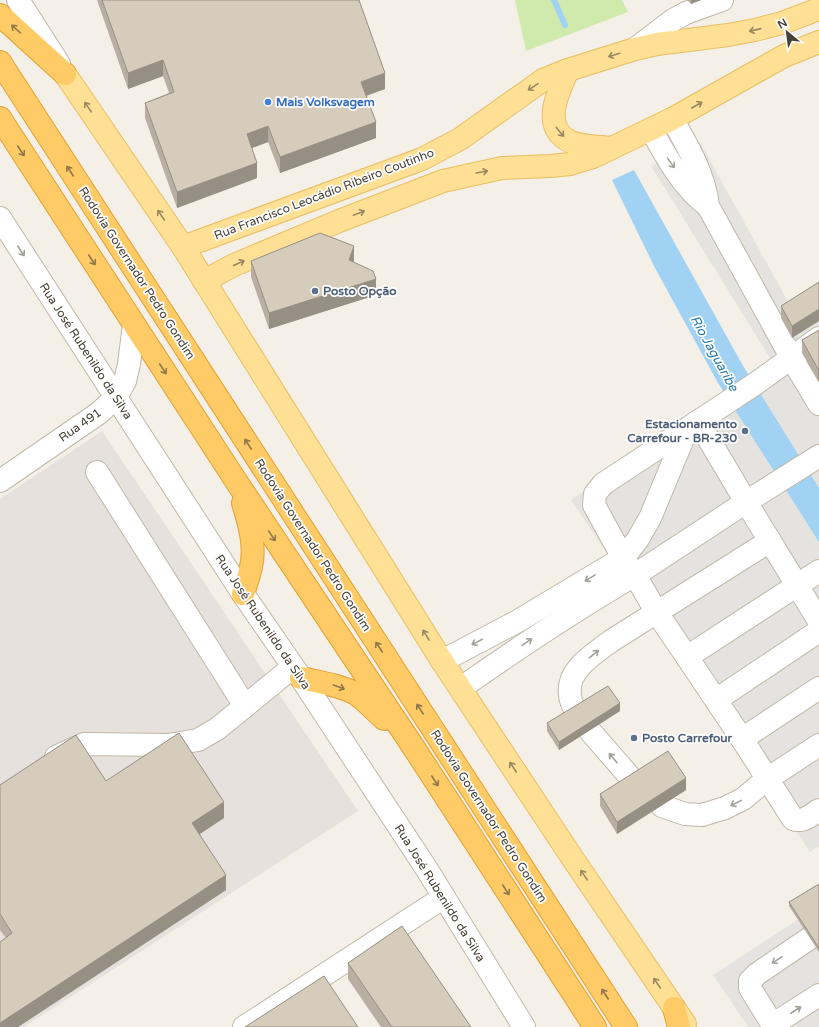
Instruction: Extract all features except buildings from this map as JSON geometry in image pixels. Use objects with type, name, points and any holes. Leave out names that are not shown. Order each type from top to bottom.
[{"type":"highway","points":[[0,15],[65,74]]},
{"type":"highway","name":"Rodovia Governador Pedro Gondim","points":[[0,62],[626,1027]]},
{"type":"highway","points":[[0,118],[238,484],[414,748],[595,1027]]},
{"type":"highway","points":[[238,484],[249,523],[253,548],[252,567],[243,594]]},
{"type":"highway","points":[[297,673],[355,693],[372,707],[414,748]]},
{"type":"main road","name":"Rua Francisco Leocádio Ribeiro Coutinho","points":[[183,248],[436,152],[460,139],[543,80],[568,70],[635,49],[670,42],[755,30],[782,23],[819,9]]},
{"type":"main road","points":[[204,281],[234,265],[339,221],[444,181],[502,168],[570,164],[592,157],[672,119],[784,56],[819,42]]},
{"type":"main road","points":[[568,70],[557,95],[553,117],[561,135],[572,142],[613,148]]},
{"type":"main road","points":[[65,74],[183,248],[442,661],[677,1018],[687,1027]]},
{"type":"street","points":[[18,0],[65,74]]},
{"type":"street","points":[[635,49],[673,20],[686,13],[722,0]]},
{"type":"street","points":[[672,119],[694,161],[706,192],[708,206],[791,357],[818,398]]},
{"type":"street","points":[[651,130],[667,157],[688,187],[697,198],[708,206]]},
{"type":"street","name":"Rua José Rubenildo da Silva","points":[[0,218],[243,594],[297,673],[444,897],[524,1027]]},
{"type":"street","name":"Rua 491","points":[[0,481],[99,413],[116,397],[125,381],[129,364],[134,324]]},
{"type":"street","points":[[819,338],[756,384],[603,484],[595,494],[594,505],[657,613],[742,739],[793,819],[798,821],[803,820],[819,810]]},
{"type":"street","points":[[692,425],[746,502],[819,621]]},
{"type":"street","points":[[461,688],[531,639],[591,601],[629,567],[638,539],[650,518],[692,425]]},
{"type":"street","points":[[442,661],[518,621],[629,567],[746,502],[813,460]]},
{"type":"street","points":[[97,472],[245,706]]},
{"type":"street","points":[[576,713],[570,696],[569,683],[575,671],[593,655],[612,641],[770,541]]},
{"type":"street","points":[[687,657],[819,571]]},
{"type":"street","points":[[716,700],[819,631]]},
{"type":"street","points":[[37,769],[84,744],[168,745],[182,744],[198,740],[217,729],[245,706],[297,673]]},
{"type":"street","points":[[742,739],[819,688]]},
{"type":"street","points":[[590,731],[636,784]]},
{"type":"street","points":[[662,806],[685,814],[702,815],[725,808],[742,800],[767,779],[819,745]]},
{"type":"street","points":[[244,1027],[444,897]]},
{"type":"street","points":[[810,938],[756,974],[750,981],[750,988],[773,1026],[819,994]]},
{"type":"shaded area","name":"Estacionamento Carrefour - BR-230","points":[[700,142],[791,307],[819,288],[819,846],[810,852],[571,500],[773,363],[651,166]]},
{"type":"shaded area","points":[[102,431],[358,811],[24,1027],[0,1027],[0,499]]},
{"type":"shaded area","points":[[819,906],[819,1027],[748,1027],[713,975]]},
{"type":"green space","points":[[515,0],[622,0],[628,12],[526,51]]},
{"type":"water","name":"Rio Jaguaribe","points":[[634,170],[742,364],[819,488],[819,542],[718,383],[655,268],[612,180]]},
{"type":"waterway","points":[[554,0],[565,25]]},
{"type":"place","name":"Mais Volksvagem","points":[[268,102]]},
{"type":"place","name":"Posto Opção","points":[[315,291]]},
{"type":"place","name":"Estacionamento Carrefour - BR-230","points":[[745,431]]},
{"type":"place","name":"Posto Carrefour","points":[[634,738]]}]
